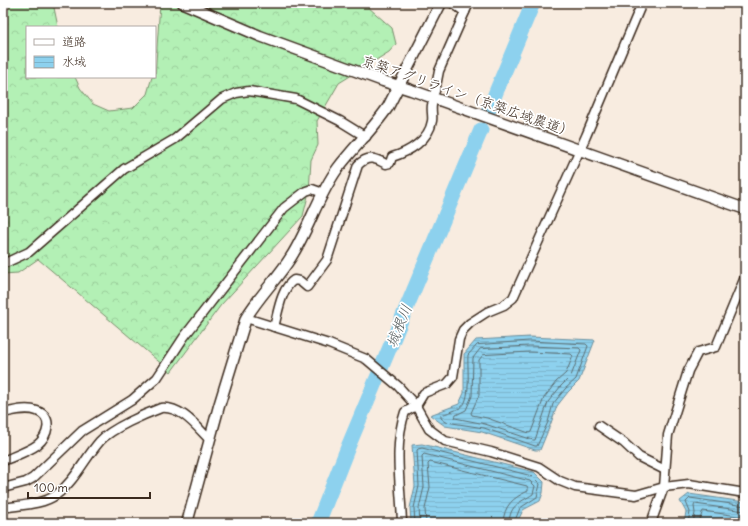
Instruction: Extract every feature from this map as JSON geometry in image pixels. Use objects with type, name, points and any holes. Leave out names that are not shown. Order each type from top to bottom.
[{"type":"street","name":"京築アグリライン（京築広域農道）","points":[[183,3],[260,36],[745,209]]},
{"type":"street","points":[[187,523],[209,439],[246,318],[253,306],[291,257],[322,193],[338,168],[366,137],[388,108],[440,3]]},
{"type":"street","points":[[452,3],[465,12]]},
{"type":"street","points":[[435,91],[439,71],[469,3]]},
{"type":"street","points":[[402,523],[398,463],[400,434],[405,412],[416,406],[424,393],[447,384],[453,378],[459,339],[463,330],[470,323],[487,312],[504,305],[513,298],[580,150],[642,3]]},
{"type":"street","points":[[3,264],[29,252],[124,169],[175,139],[222,99],[236,93],[249,91],[296,100],[340,121],[366,137]]},
{"type":"street","points":[[274,327],[284,291],[289,283],[294,280],[300,281],[307,287],[327,260],[358,165],[364,160],[371,159],[378,160],[386,164],[390,162],[392,158],[404,154],[412,149],[427,133],[432,121],[432,105]]},
{"type":"street","points":[[3,488],[26,482],[33,478],[82,431],[142,393],[157,378],[184,337],[284,208],[306,191],[312,189],[322,193]]},
{"type":"street","points":[[651,523],[664,487],[668,435],[688,371],[698,352],[716,347],[745,277]]},
{"type":"street","points":[[246,318],[329,344],[366,359],[398,386],[416,406],[429,429],[445,441],[491,452],[540,467],[560,481],[575,487],[636,495],[664,487],[689,484],[745,493]]},
{"type":"street","points":[[3,508],[43,501],[56,495],[70,482],[107,434],[162,408],[170,407],[189,418],[209,439]]},
{"type":"street","points":[[3,413],[24,409],[36,410],[44,415],[48,423],[48,429],[37,445],[3,461]]},
{"type":"street","points":[[599,426],[624,443],[639,457],[665,470]]},
{"type":"green space","points":[[3,3],[53,3],[58,26],[26,26],[26,78],[75,78],[80,88],[93,104],[109,111],[133,108],[147,94],[152,78],[156,78],[160,3],[365,3],[392,28],[396,44],[389,52],[339,83],[317,121],[318,145],[311,160],[309,192],[303,216],[221,305],[171,372],[38,259],[18,273],[3,274]]},
{"type":"water","points":[[530,337],[595,340],[579,381],[557,406],[540,450],[535,450],[482,432],[445,426],[430,415],[459,404],[464,393],[464,354],[476,340]]},
{"type":"water","points":[[422,444],[534,472],[544,482],[543,493],[540,501],[523,510],[517,523],[411,523],[410,508],[415,486],[412,445]]},
{"type":"water","points":[[689,494],[745,502],[745,523],[684,523],[686,512],[680,501]]},
{"type":"waterway","name":"城根川","points":[[489,109],[533,3]]},
{"type":"waterway","name":"城根川","points":[[318,523],[348,447],[481,130]]}]
